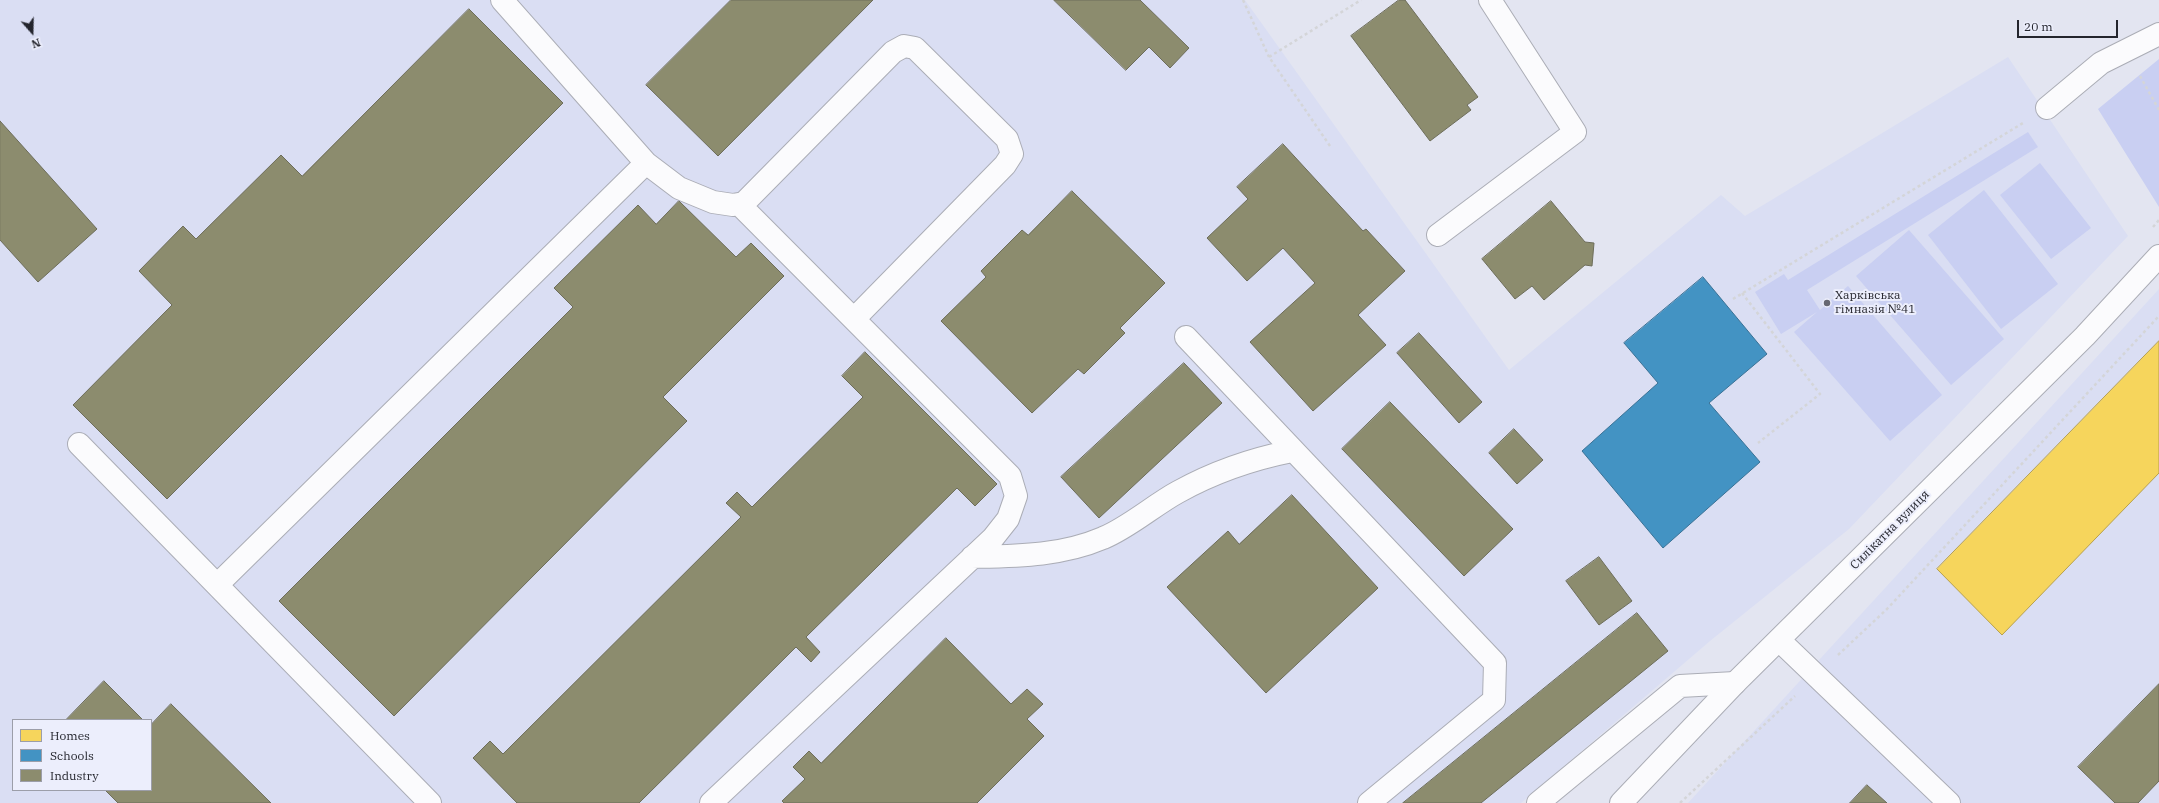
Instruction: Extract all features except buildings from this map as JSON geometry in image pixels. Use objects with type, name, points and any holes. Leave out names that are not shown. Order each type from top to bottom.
[{"type":"main road","points":[[502,0],[646,163],[679,188],[713,202],[740,205],[1010,476],[1016,496],[1008,518],[993,538],[711,803]]},
{"type":"main road","points":[[1438,235],[1575,132],[1490,0]]},
{"type":"main road","points":[[2047,108],[2102,63],[2159,34]]},
{"type":"main road","points":[[740,205],[893,52],[904,46],[915,48],[1007,139],[1012,154],[1005,165],[854,319]]},
{"type":"main road","points":[[217,585],[646,163]]},
{"type":"main road","name":"Силікатна вулиця","points":[[1621,803],[1735,684],[2086,336],[2159,256]]},
{"type":"main road","points":[[1186,337],[1495,663],[1494,700],[1369,803]]},
{"type":"main road","points":[[78,444],[430,803]]},
{"type":"main road","points":[[972,557],[1026,556],[1069,550],[1105,538],[1178,492],[1216,474],[1254,459],[1292,450]]},
{"type":"main road","points":[[1779,640],[1949,803]]},
{"type":"main road","points":[[1538,803],[1680,686],[1735,684]]},
{"type":"path","points":[[1243,0],[1269,57],[1330,146]]},
{"type":"path","points":[[1269,57],[1361,0]]},
{"type":"path","points":[[2139,74],[2159,110]]},
{"type":"path","points":[[1732,299],[2047,108]]},
{"type":"path","points":[[1742,294],[1820,394],[1758,443]]},
{"type":"path","points":[[1680,803],[1887,609],[2159,316]]},
{"type":"shaded area","points":[[0,0],[1245,0],[1509,370],[1721,195],[1745,216],[2008,57],[2128,236],[1849,529],[1710,641],[1521,803],[0,803]]},
{"type":"shaded area","points":[[2159,59],[2159,207],[2098,109]]},
{"type":"shaded area","points":[[2028,132],[2038,147],[1807,290],[1820,310],[1848,286],[1942,395],[1890,441],[1794,332],[1817,312],[1781,334],[1755,292],[1784,274],[1788,280]]},
{"type":"shaded area","points":[[2040,163],[2091,228],[2051,259],[2000,195]]},
{"type":"shaded area","points":[[1984,190],[2058,284],[2001,329],[1928,235]]},
{"type":"shaded area","points":[[1909,230],[2004,339],[1951,385],[1856,276]]},
{"type":"shaded area","points":[[2159,289],[2159,803],[1688,803]]},
{"type":"place","name":"Харківська гімназія №41","points":[[1827,303]]}]
